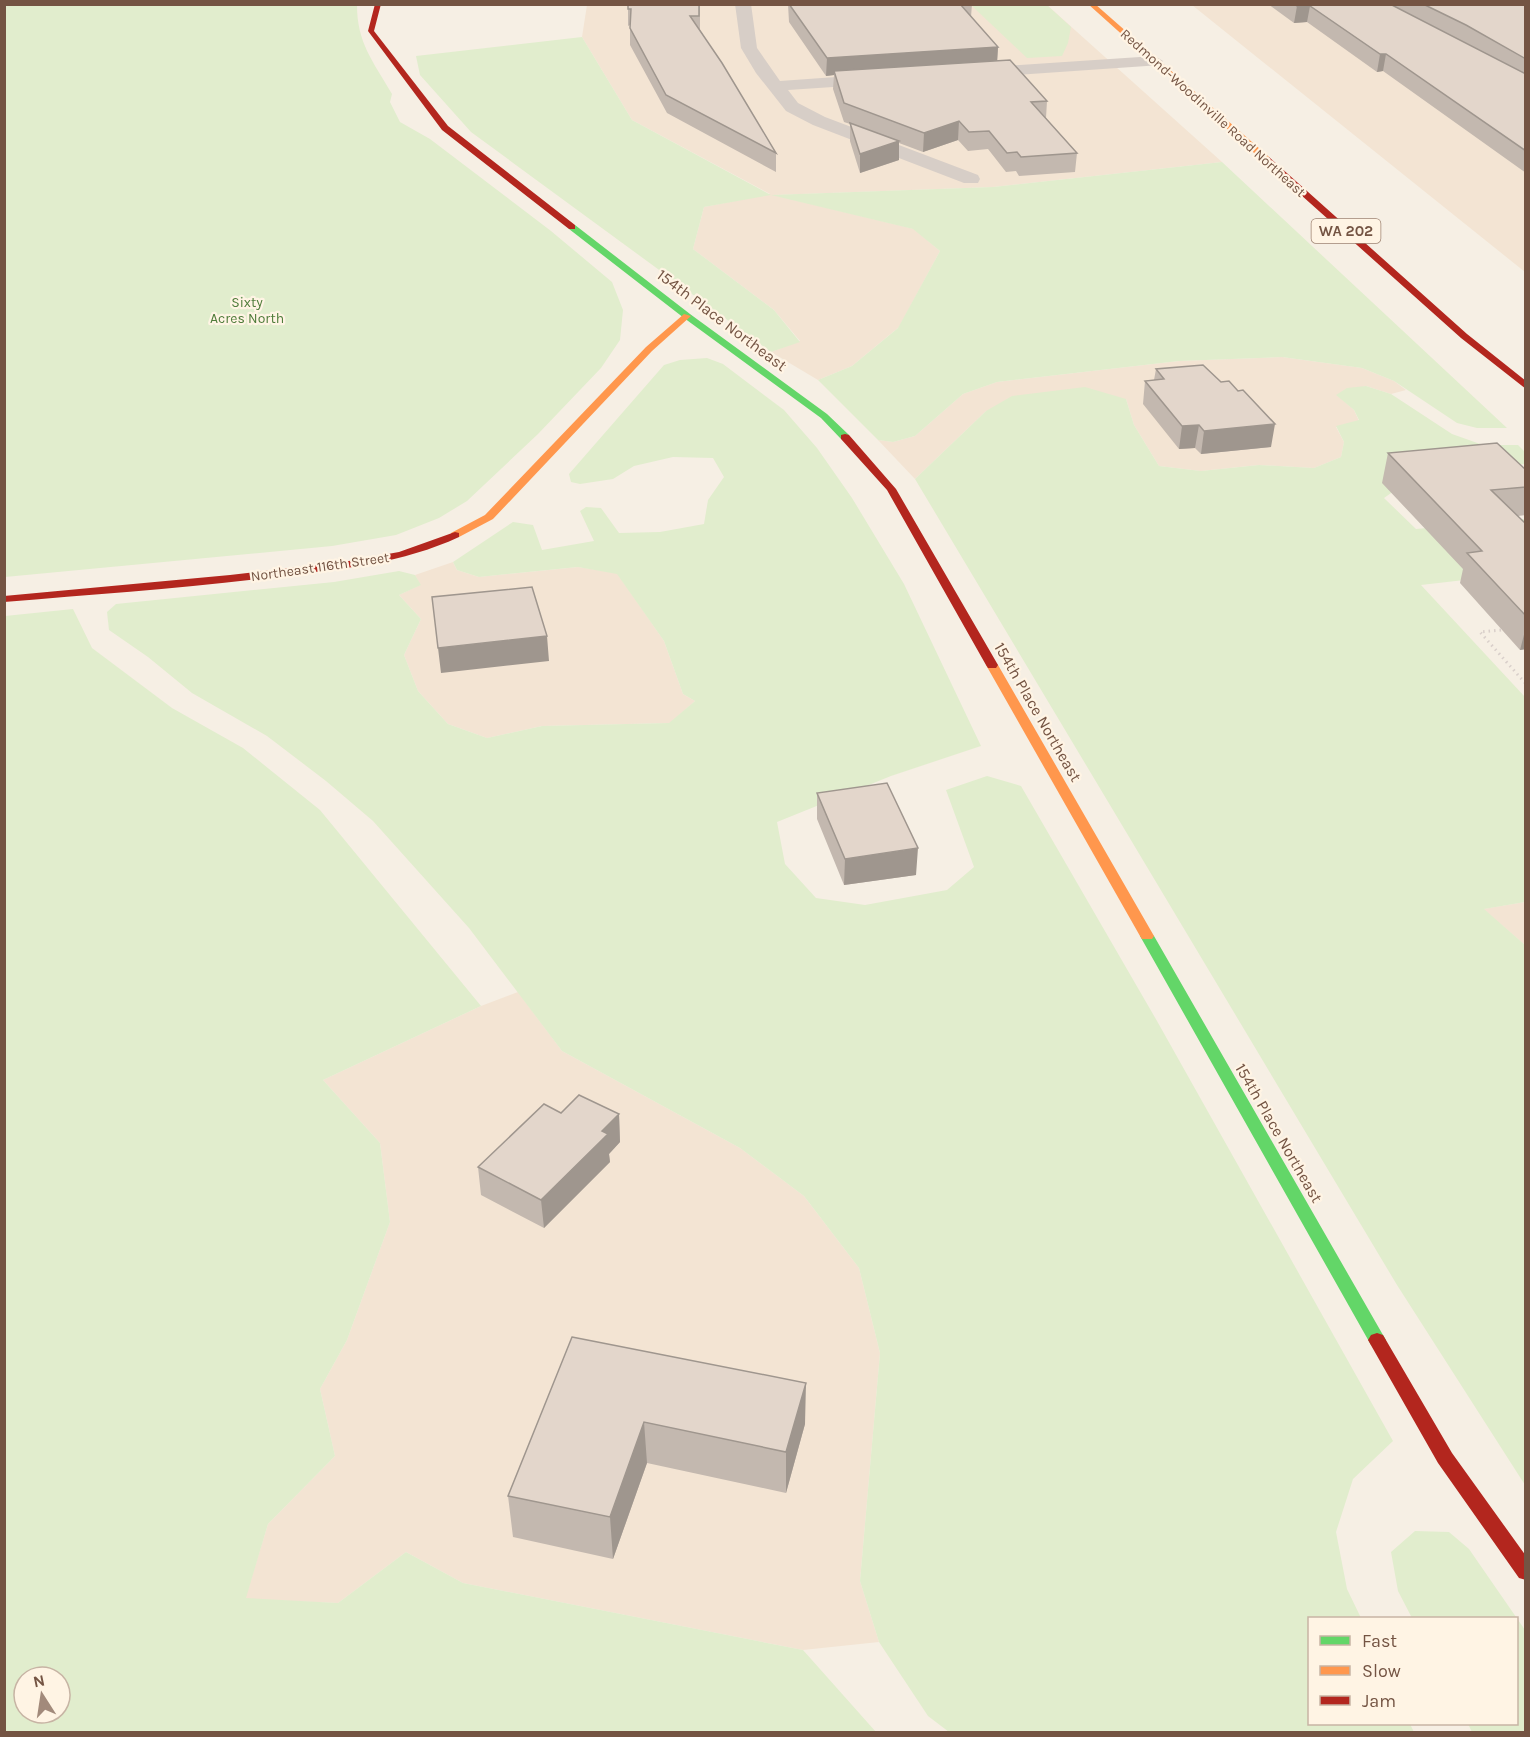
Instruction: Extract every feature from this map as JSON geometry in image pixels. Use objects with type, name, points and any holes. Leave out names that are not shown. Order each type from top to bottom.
[{"type":"street","name":"154th Place Northeast","points":[[378,4],[371,31],[445,128],[687,316],[824,416],[854,446],[891,489],[1445,1458],[1526,1572]]},
{"type":"street","points":[[743,4],[749,48],[792,107],[819,121],[971,178]]},
{"type":"street","name":"Redmond-Woodinville Road Northeast","points":[[1091,4],[1464,336],[1526,386]]},
{"type":"street","points":[[959,74],[1155,62]]},
{"type":"street","points":[[775,86],[900,78]]},
{"type":"street","name":"Northeast 116th Street","points":[[4,599],[268,575],[374,561],[436,545],[489,517],[648,349],[687,316]]},
{"type":"path","points":[[1501,630],[1480,632],[1526,684]]},
{"type":"shaded area","points":[[587,5],[1047,5],[1222,162],[993,187],[774,195],[914,229],[940,251],[899,327],[852,366],[818,380],[771,352],[800,341],[774,310],[693,249],[704,207],[770,194],[632,120],[582,37]]},
{"type":"shaded area","points":[[1192,5],[1525,5],[1525,272]]},
{"type":"shaded area","points":[[1282,357],[1362,368],[1394,381],[1406,390],[1391,394],[1366,386],[1337,395],[1354,410],[1359,421],[1336,427],[1344,442],[1341,457],[1314,468],[1259,465],[1201,471],[1159,466],[1134,425],[1126,399],[986,411],[915,479],[878,440],[893,442],[915,436],[963,394],[997,382],[1179,361]]},
{"type":"shaded area","points":[[453,562],[457,570],[479,577],[578,567],[617,573],[664,641],[683,694],[695,701],[670,723],[542,726],[487,738],[448,724],[418,691],[404,655],[421,619],[399,595],[420,585],[415,575]]},
{"type":"shaded area","points":[[1525,902],[1525,945],[1483,909]]},
{"type":"shaded area","points":[[518,992],[562,1051],[740,1148],[804,1196],[859,1268],[880,1353],[860,1581],[879,1642],[803,1650],[463,1583],[406,1552],[338,1603],[245,1599],[268,1524],[335,1456],[320,1389],[347,1340],[390,1222],[380,1143],[323,1080],[481,1006]]},
{"type":"green space","name":"Sixty Acres North","points":[[4,5],[357,5],[363,41],[392,94],[390,102],[400,122],[430,139],[551,231],[612,282],[623,310],[620,340],[601,368],[538,434],[467,501],[439,518],[396,535],[332,546],[5,577]]},
{"type":"green space","points":[[971,5],[1047,5],[1071,27],[1068,43],[1062,56],[1027,58]]},
{"type":"green space","points":[[582,37],[632,120],[771,195],[704,207],[693,249],[774,310],[800,342],[771,352],[471,132],[420,75],[416,56]]},
{"type":"green space","points":[[1222,162],[1507,428],[1477,428],[1457,423],[1394,381],[1362,368],[1282,357],[1179,361],[997,382],[963,394],[915,436],[893,442],[878,440],[818,380],[852,366],[898,328],[940,251],[913,229],[771,195],[993,187]]},
{"type":"green space","points":[[707,358],[723,364],[784,410],[817,448],[852,498],[904,584],[981,746],[891,776],[777,822],[785,864],[816,898],[865,905],[947,890],[974,867],[946,790],[987,776],[1021,786],[1157,1021],[1393,1441],[1353,1479],[1336,1532],[1347,1589],[1361,1617],[1308,1617],[1308,1725],[1410,1725],[1414,1732],[949,1732],[928,1716],[879,1642],[860,1581],[880,1353],[859,1268],[804,1196],[740,1148],[562,1051],[469,928],[373,821],[326,781],[267,736],[192,693],[148,657],[109,630],[107,612],[116,604],[334,582],[399,571],[415,575],[421,585],[399,595],[421,619],[404,655],[418,691],[448,724],[487,738],[542,726],[669,723],[695,701],[683,694],[664,641],[617,574],[578,567],[479,577],[457,570],[453,562],[513,522],[533,525],[542,550],[594,541],[580,511],[586,507],[601,508],[619,533],[660,532],[704,524],[708,500],[724,477],[713,458],[673,457],[634,466],[613,479],[580,484],[571,482],[569,474],[664,365],[680,360]]},
{"type":"green space","points":[[1366,386],[1391,394],[1452,434],[1483,445],[1518,445],[1525,452],[1525,464],[1458,470],[1411,479],[1384,498],[1416,529],[1525,519],[1525,573],[1421,585],[1525,697],[1525,902],[1484,909],[1525,945],[1525,1485],[1397,1285],[915,479],[986,411],[1012,396],[1085,387],[1126,399],[1134,425],[1159,466],[1201,471],[1259,465],[1314,468],[1341,457],[1344,442],[1336,426],[1359,420],[1354,410],[1336,395],[1347,388]]},
{"type":"green space","points":[[73,609],[92,648],[172,708],[243,748],[320,810],[481,1006],[323,1080],[380,1143],[390,1222],[347,1340],[320,1389],[335,1456],[268,1524],[246,1598],[338,1603],[406,1552],[463,1583],[803,1650],[876,1732],[5,1732],[5,616]]},
{"type":"green space","points":[[1415,1531],[1449,1532],[1469,1549],[1516,1617],[1411,1617],[1398,1591],[1391,1552]]},
{"type":"green space","points":[[1518,1620],[1525,1630],[1525,1732],[1472,1732],[1468,1725],[1518,1725]]},
{"type":"building","points":[[628,4],[699,4],[699,16],[690,16],[722,63],[776,153],[666,95],[630,28],[631,9],[628,9]]},
{"type":"building","points":[[789,4],[960,4],[998,47],[827,58]]},
{"type":"building","points":[[1294,4],[1390,4],[1526,74],[1526,151],[1386,54],[1380,54],[1310,6]]},
{"type":"building","points":[[1423,4],[1526,4],[1526,59],[1466,25]]},
{"type":"building","points":[[1010,60],[1047,101],[1031,102],[1077,153],[1021,157],[1017,152],[1007,153],[989,131],[969,132],[959,121],[924,133],[844,103],[834,71]]},
{"type":"building","points":[[850,123],[899,141],[860,154]]},
{"type":"building","points":[[1203,365],[1221,382],[1229,381],[1238,391],[1243,390],[1275,424],[1204,431],[1199,425],[1182,426],[1145,381],[1164,379],[1156,369]]},
{"type":"building","points":[[1497,443],[1526,470],[1526,487],[1491,490],[1526,524],[1526,616],[1467,553],[1482,551],[1388,453]]},
{"type":"building","points":[[532,587],[547,636],[438,648],[432,597]]},
{"type":"building","points":[[887,783],[918,848],[845,859],[817,793]]},
{"type":"building","points":[[579,1095],[619,1114],[602,1131],[608,1134],[541,1200],[478,1167],[544,1104],[561,1113]]},
{"type":"building","points":[[572,1337],[806,1383],[786,1452],[644,1422],[610,1517],[508,1496]]},
{"type":"traffic: fast","points":[[572,227],[687,316],[824,416],[845,437]]},
{"type":"traffic: fast","points":[[1147,936],[1377,1340]]},
{"type":"traffic: slow","points":[[1091,4],[1266,159]]},
{"type":"traffic: slow","points":[[455,535],[489,517],[649,349],[687,316]]},
{"type":"traffic: slow","points":[[992,665],[1147,936]]},
{"type":"traffic: jam","points":[[378,4],[371,31],[445,128],[572,227]]},
{"type":"traffic: jam","points":[[1266,159],[1464,336],[1526,386]]},
{"type":"traffic: jam","points":[[845,437],[891,489],[992,665]]},
{"type":"traffic: jam","points":[[4,599],[230,579],[343,565],[401,555],[455,535]]},
{"type":"traffic: jam","points":[[1377,1340],[1445,1458],[1526,1572]]}]
